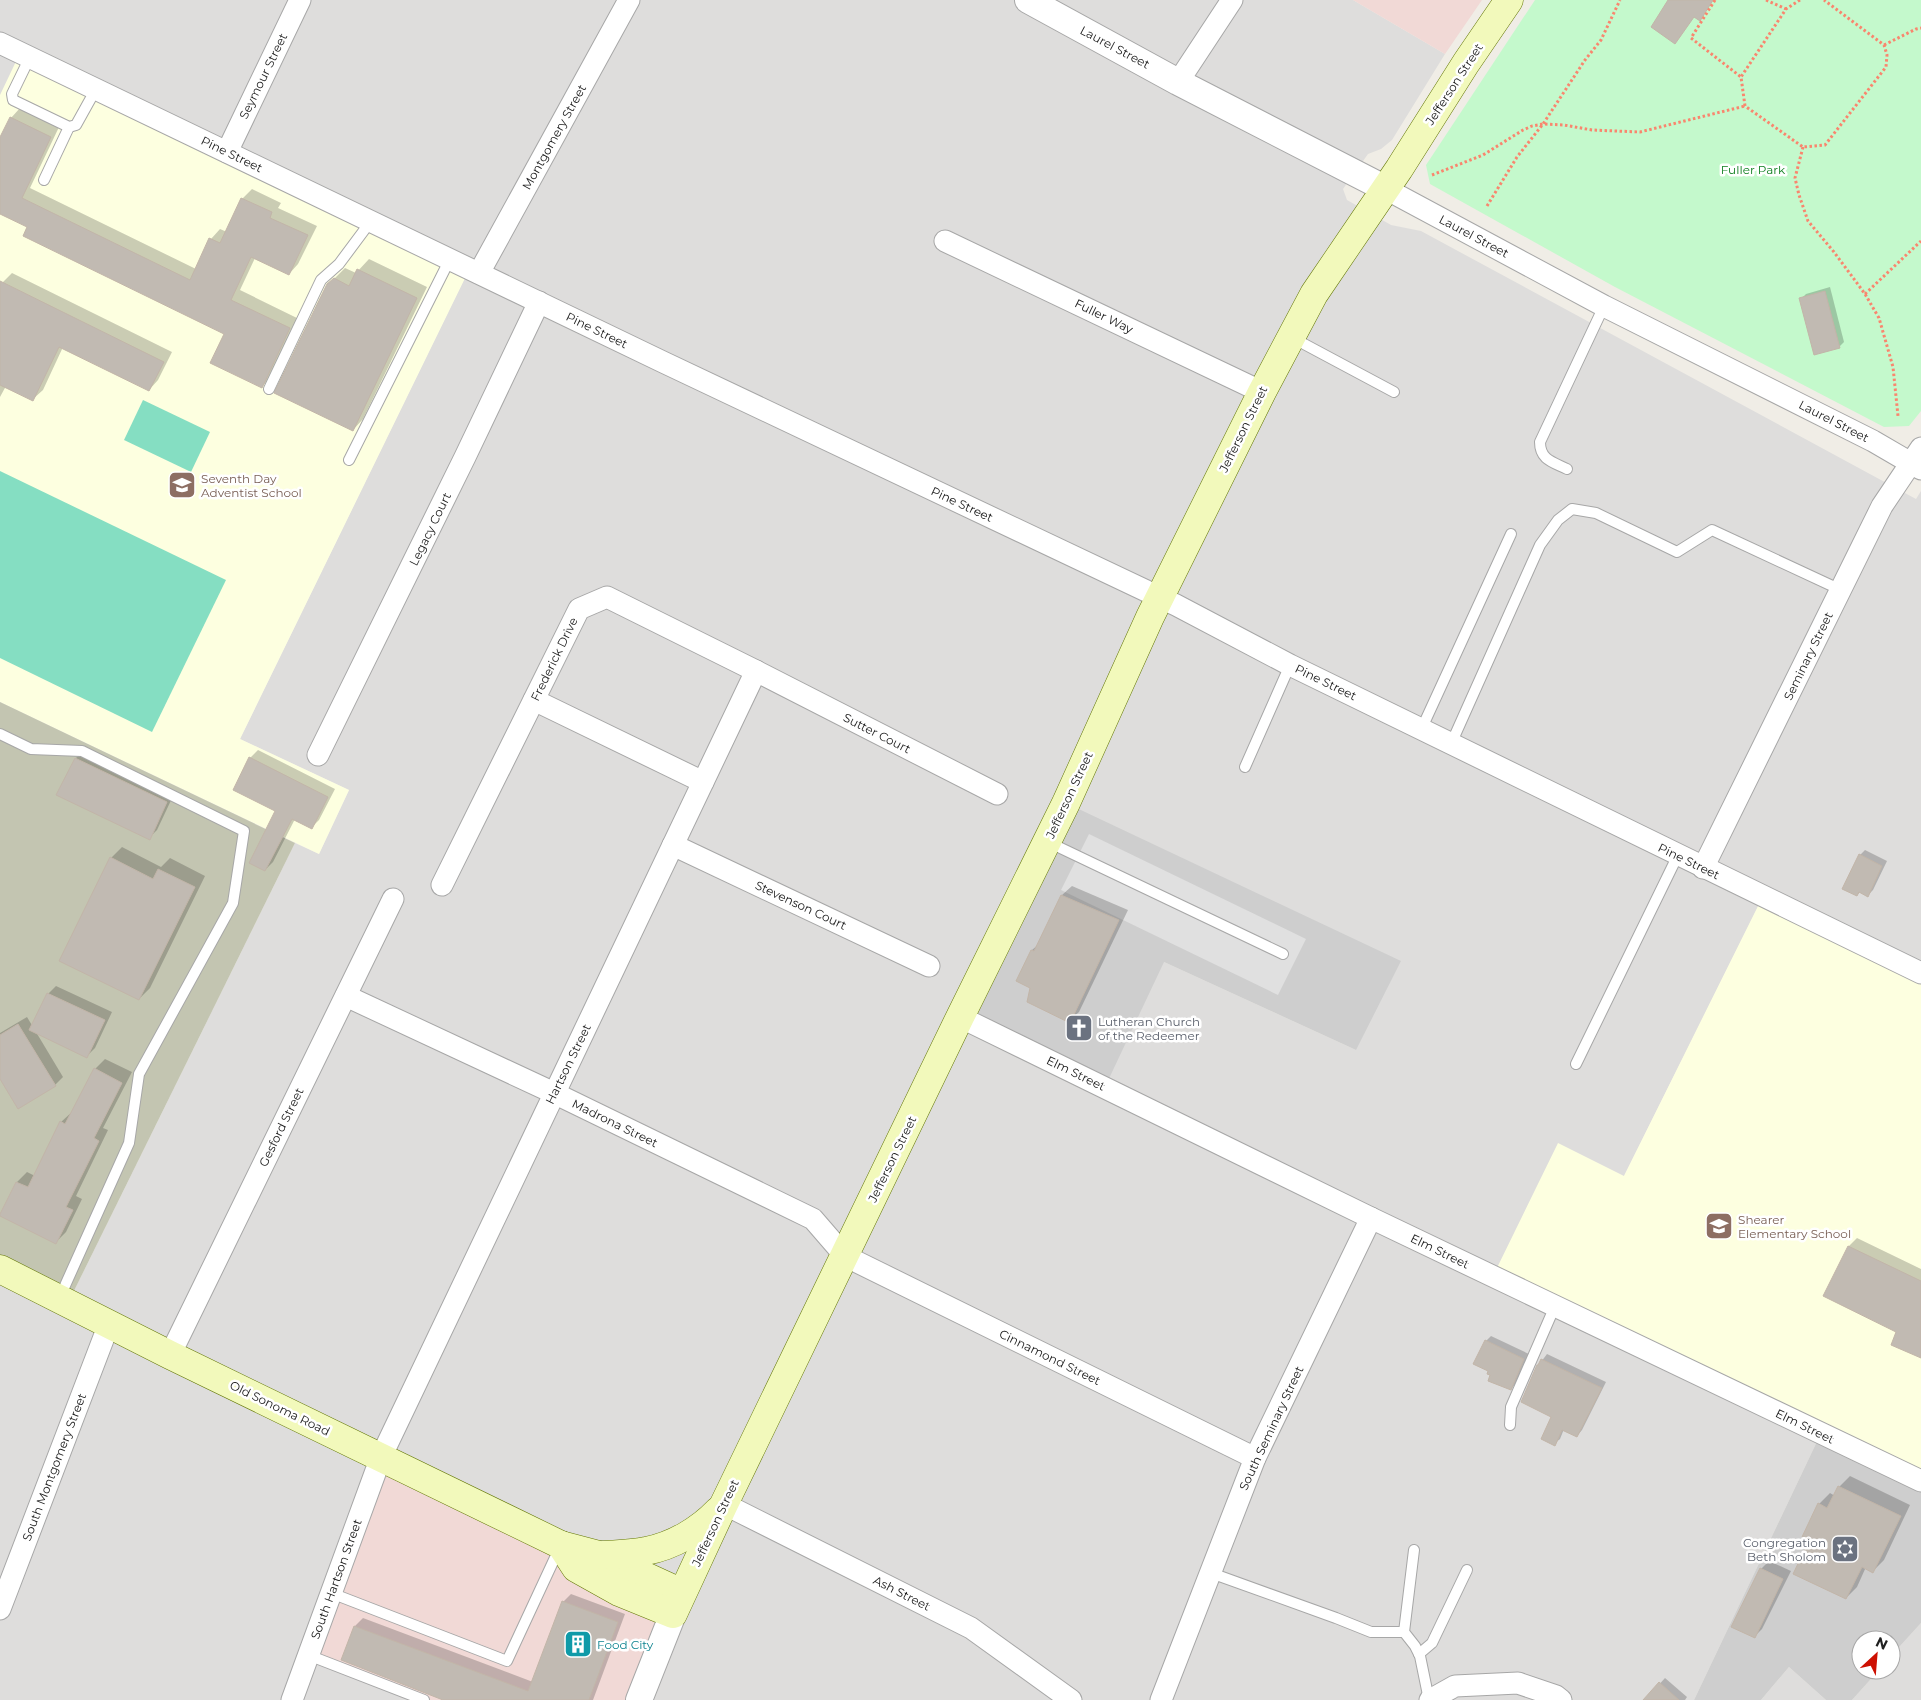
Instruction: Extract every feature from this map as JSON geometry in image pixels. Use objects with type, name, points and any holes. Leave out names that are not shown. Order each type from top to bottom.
[{"type":"main road","name":"Jefferson Street","points":[[678,1604],[724,1504],[1066,803],[1150,617],[1290,337],[1314,294],[1386,189],[1466,63],[1509,0]]},
{"type":"main road","name":"Old Sonoma Road","points":[[0,1269],[170,1355],[561,1545],[599,1555],[678,1604]]},
{"type":"main road","points":[[599,1555],[648,1551],[666,1545],[696,1530],[708,1521],[724,1504]]},
{"type":"main road","points":[[561,1545],[576,1568],[619,1592],[678,1604]]},
{"type":"street","name":"Seymour Street","points":[[227,152],[300,0]]},
{"type":"street","name":"Montgomery Street","points":[[479,273],[629,0]]},
{"type":"street","name":"Laurel Street","points":[[1028,0],[1178,82],[1386,189],[1604,306],[1873,441],[1918,460]]},
{"type":"street","points":[[1178,82],[1232,0]]},
{"type":"street","name":"Pine Street","points":[[0,43],[1176,605],[1422,730],[1678,856],[1921,972]]},
{"type":"street","name":"Fuller Way","points":[[946,241],[1262,392]]},
{"type":"street","name":"Legacy Court","points":[[318,755],[461,466],[539,302]]},
{"type":"street","name":"Seminary Street","points":[[1703,868],[1882,506],[1918,460]]},
{"type":"street","name":"Frederick Drive","points":[[442,884],[579,609],[607,597],[756,671]]},
{"type":"street","name":"Hartson Street","points":[[381,1457],[756,671]]},
{"type":"street","name":"Sutter Court","points":[[756,671],[997,794]]},
{"type":"street","points":[[534,700],[703,782]]},
{"type":"street","name":"Stevenson Court","points":[[673,845],[929,966]]},
{"type":"street","name":"Gesford Street","points":[[170,1355],[393,899]]},
{"type":"street","name":"Madrona Street","points":[[346,996],[554,1093],[813,1219],[845,1256]]},
{"type":"street","name":"Elm Street","points":[[960,1017],[1371,1218],[1921,1481]]},
{"type":"street","name":"South Seminary Street","points":[[1161,1700],[1255,1458],[1371,1218]]},
{"type":"street","name":"Cinnamond Street","points":[[845,1256],[1255,1458]]},
{"type":"street","name":"South Montgomery Street","points":[[0,1609],[109,1324]]},
{"type":"street","name":"South Hartson Street","points":[[292,1700],[381,1457]]},
{"type":"street","name":"Ash Street","points":[[724,1504],[970,1628],[1070,1700]]},
{"type":"street","points":[[639,1700],[678,1604]]},
{"type":"street","points":[[1429,1700],[1454,1686],[1518,1683],[1556,1696],[1560,1700]]},
{"type":"lane","points":[[30,57],[12,94],[13,100],[69,127],[76,125],[96,89]]},
{"type":"lane","points":[[44,180],[69,127]]},
{"type":"lane","points":[[269,389],[321,280],[339,264],[371,221]]},
{"type":"lane","points":[[350,460],[450,259]]},
{"type":"lane","points":[[1567,469],[1543,456],[1540,450],[1540,442],[1604,306]]},
{"type":"lane","points":[[1290,337],[1394,392]]},
{"type":"lane","points":[[1451,744],[1540,545],[1558,520],[1572,509],[1596,514],[1677,552],[1712,530],[1841,590]]},
{"type":"lane","points":[[1422,730],[1511,534]]},
{"type":"lane","points":[[1245,768],[1290,664]]},
{"type":"lane","points":[[0,734],[31,749],[82,751],[244,831],[232,903],[139,1074],[129,1143],[59,1299]]},
{"type":"lane","points":[[1047,841],[1283,954]]},
{"type":"lane","points":[[1576,1064],[1678,856]]},
{"type":"lane","points":[[1510,1424],[1511,1407],[1555,1306]]},
{"type":"lane","points":[[331,1593],[507,1661],[561,1545]]},
{"type":"lane","points":[[1414,1550],[1404,1632],[1419,1654],[1429,1700]]},
{"type":"lane","points":[[1419,1654],[1432,1643],[1467,1570]]},
{"type":"lane","points":[[1211,1573],[1372,1632],[1404,1632]]},
{"type":"lane","points":[[308,1655],[424,1700]]},
{"type":"path","points":[[1488,206],[1517,157],[1543,124],[1586,60],[1602,40],[1620,0]]},
{"type":"path","points":[[1715,0],[1691,38],[1741,77]]},
{"type":"path","points":[[1766,0],[1786,9]]},
{"type":"path","points":[[1800,0],[1786,9],[1741,77],[1745,106],[1803,148],[1825,145],[1886,67],[1887,55],[1884,45],[1824,0]]},
{"type":"path","points":[[1884,45],[1921,28]]},
{"type":"path","points":[[1432,175],[1483,155],[1523,130],[1543,124],[1564,125],[1592,130],[1640,132],[1745,106]]},
{"type":"path","points":[[1803,148],[1795,178],[1799,196],[1808,220],[1865,294],[1880,318],[1894,368],[1898,416]]},
{"type":"path","points":[[1865,294],[1921,241]]},
{"type":"shaded area","points":[[0,0],[1353,0],[1445,54],[1392,140],[1381,149],[1368,154],[1343,189],[1347,200],[1391,225],[1421,231],[1916,499],[1921,491],[1921,973],[1763,897],[1624,1176],[1821,1433],[1694,1700],[0,1700],[0,1269],[68,1303],[295,843],[319,854],[349,790],[240,739],[469,269],[0,95]],"holes":[[[1066,803],[1356,1050],[1164,962]]]},
{"type":"shaded area","points":[[1353,0],[1482,0],[1445,54]]},
{"type":"shaded area","name":"Seventh Day Adventist School","points":[[20,53],[470,268],[240,739],[349,790],[319,854],[0,702],[0,95]]},
{"type":"shaded area","points":[[0,702],[295,843],[68,1303],[0,1269]]},
{"type":"shaded area","points":[[1066,803],[1401,961],[1356,1050],[1164,962],[1105,1087],[960,1017]]},
{"type":"shaded area","points":[[1089,834],[1306,939],[1278,995],[1061,890]]},
{"type":"shaded area","name":"Shearer Elementary School","points":[[1763,896],[1921,973],[1921,1481],[1493,1276],[1558,1143],[1624,1176]]},
{"type":"shaded area","points":[[1821,1433],[1921,1481],[1921,1623],[1901,1645],[1901,1630],[1851,1630],[1851,1680],[1870,1680],[1852,1700],[1826,1700],[1789,1667],[1761,1700],[1694,1700]]},
{"type":"shaded area","points":[[381,1457],[673,1614],[639,1700],[424,1700],[308,1655]]},
{"type":"shaded area","points":[[1921,1623],[1921,1700],[1852,1700],[1870,1680],[1901,1680],[1901,1645]]},
{"type":"shaded area","points":[[1789,1667],[1826,1700],[1761,1700]]},
{"type":"green space","name":"Fuller Park","points":[[1535,0],[1921,0],[1921,411],[1909,426],[1884,427],[1615,287],[1430,184],[1426,165]]},
{"type":"green space","points":[[143,400],[210,432],[191,472],[124,440]]},
{"type":"green space","points":[[0,471],[226,580],[152,732],[0,658]]},
{"type":"building","points":[[1668,0],[1713,0],[1700,21],[1694,17],[1675,44],[1651,27]]},
{"type":"building","points":[[10,117],[51,137],[22,198],[190,280],[209,238],[220,243],[241,198],[272,212],[270,218],[308,235],[289,275],[251,257],[231,300],[290,328],[262,388],[210,363],[224,334],[23,236],[27,227],[0,214],[0,137]]},
{"type":"building","points":[[357,269],[417,298],[353,431],[274,393],[327,284],[334,278],[349,286]]},
{"type":"building","points":[[0,281],[164,362],[149,391],[59,347],[33,401],[0,385]]},
{"type":"building","points":[[1825,291],[1840,348],[1814,355],[1799,298]]},
{"type":"building","points":[[249,757],[328,797],[312,829],[292,819],[265,871],[249,863],[275,811],[233,790]]},
{"type":"building","points":[[75,758],[167,802],[150,840],[56,795]]},
{"type":"building","points":[[1859,854],[1882,866],[1868,897],[1859,892],[1857,896],[1842,889]]},
{"type":"building","points":[[110,857],[153,879],[158,869],[195,887],[139,1000],[59,961]]},
{"type":"building","points":[[1061,895],[1119,920],[1070,1023],[1027,1002],[1030,988],[1016,981],[1031,950],[1034,951]]},
{"type":"building","points":[[47,993],[105,1020],[87,1058],[29,1030]]},
{"type":"building","points":[[18,1024],[56,1086],[18,1109],[0,1079],[0,1035]]},
{"type":"building","points":[[94,1068],[122,1083],[94,1138],[99,1141],[66,1207],[73,1210],[56,1244],[0,1216],[0,1214],[16,1182],[28,1187],[60,1121],[65,1124]]},
{"type":"building","points":[[1848,1246],[1921,1281],[1921,1358],[1891,1345],[1896,1332],[1823,1296]]},
{"type":"building","points":[[1485,1340],[1524,1359],[1511,1390],[1488,1381],[1490,1375],[1487,1374],[1488,1371],[1473,1364]]},
{"type":"building","points":[[1541,1359],[1602,1388],[1577,1437],[1562,1430],[1555,1446],[1541,1439],[1551,1417],[1521,1402]]},
{"type":"building","name":"Congregation Beth Sholom","points":[[1838,1486],[1901,1516],[1873,1573],[1862,1567],[1846,1599],[1793,1574],[1809,1541],[1802,1537],[1818,1503],[1827,1508]]},
{"type":"building","points":[[1760,1568],[1783,1579],[1755,1638],[1731,1627]]},
{"type":"building","name":"Food City","points":[[562,1601],[618,1622],[589,1700],[443,1700],[341,1660],[354,1626],[528,1691]]},
{"type":"building","points":[[1659,1682],[1679,1700],[1643,1700]]},
{"type":"place","name":"Seventh Day Adventist School","points":[[182,485]]},
{"type":"place","name":"Lutheran Church of the Redeemer","points":[[1079,1028]]},
{"type":"place","name":"Shearer Elementary School","points":[[1719,1226]]},
{"type":"place","name":"Congregation Beth Sholom","points":[[1845,1549]]},
{"type":"place","name":"Food City","points":[[578,1644]]}]
